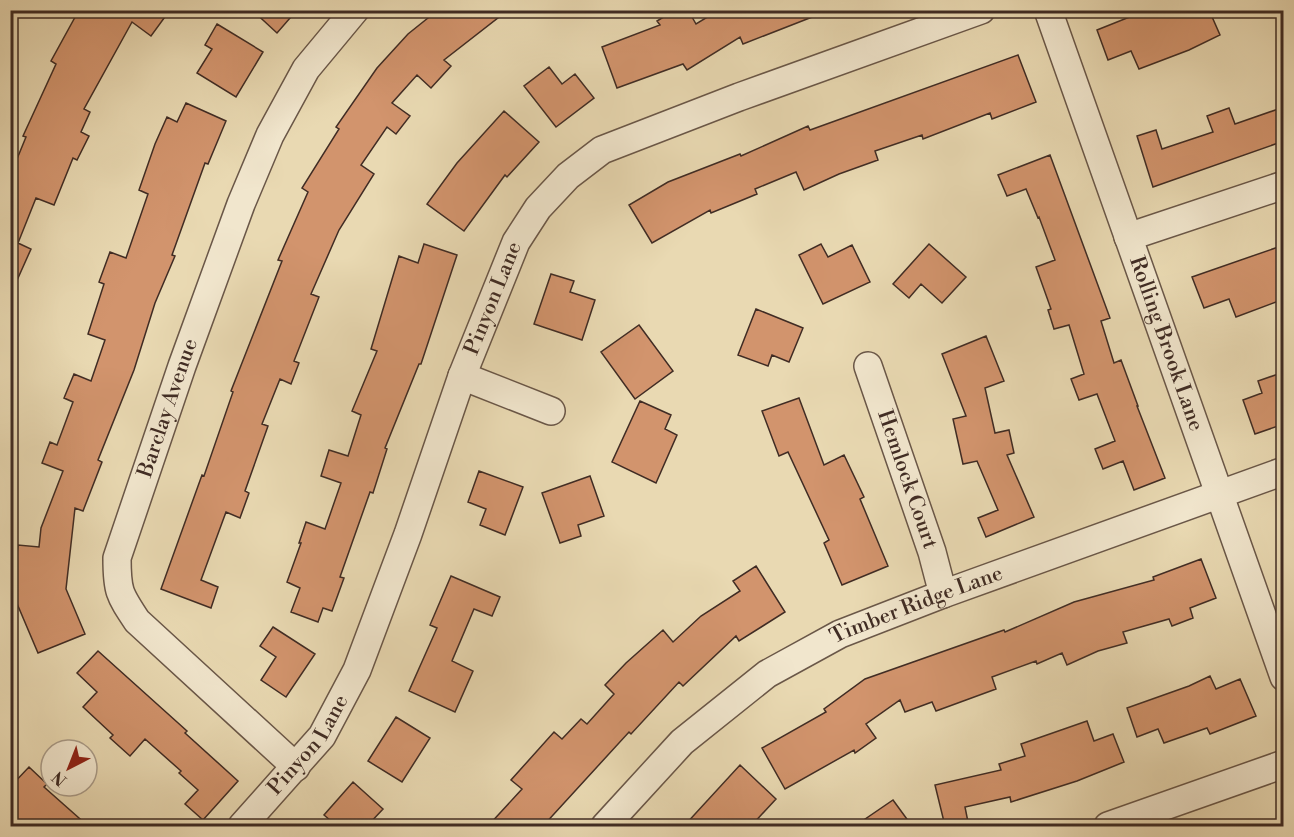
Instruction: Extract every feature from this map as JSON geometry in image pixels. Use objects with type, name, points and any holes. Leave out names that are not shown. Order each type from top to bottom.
[{"type":"street","name":"Barclay Avenue","points":[[296,767],[137,621],[121,597],[117,581],[117,558],[185,355],[241,204],[270,135],[306,69],[355,10]]},
{"type":"street","name":"Pinyon Lane","points":[[243,826],[322,736],[357,670],[408,534],[462,376],[516,242],[538,208],[568,176],[602,150],[739,97],[981,10]]},
{"type":"street","name":"Rolling Brook Lane","points":[[1048,10],[1284,677]]},
{"type":"street","points":[[1128,237],[1284,185]]},
{"type":"street","name":"Hemlock Court","points":[[868,366],[932,552],[943,594]]},
{"type":"street","points":[[462,376],[551,411]]},
{"type":"street","name":"Timber Ridge Lane","points":[[605,826],[682,742],[767,674],[840,634],[943,594],[1284,471]]},
{"type":"street","points":[[1108,826],[1284,764]]},
{"type":"building","points":[[79,10],[170,10],[151,36],[132,22],[84,109],[90,112],[81,132],[89,136],[77,160],[73,158],[54,205],[36,198],[18,243],[31,249],[10,296],[10,176],[26,137],[23,136],[56,64],[51,61]]},
{"type":"building","points":[[252,10],[297,10],[277,33]]},
{"type":"building","points":[[438,10],[508,10],[444,60],[451,66],[431,88],[417,75],[392,103],[410,116],[396,134],[387,127],[361,165],[374,174],[339,230],[311,294],[319,297],[294,361],[299,363],[291,384],[280,379],[262,424],[268,426],[245,491],[249,493],[240,518],[226,512],[201,580],[218,587],[211,608],[161,589],[202,475],[204,476],[233,392],[231,391],[282,261],[278,260],[308,192],[302,188],[339,129],[336,127],[377,68],[408,34]]},
{"type":"building","points":[[675,10],[688,10],[696,24],[719,10],[825,12],[743,44],[740,37],[687,70],[683,64],[617,88],[602,47],[660,25],[657,21]]},
{"type":"building","points":[[1147,10],[1209,10],[1220,35],[1189,50],[1139,69],[1131,51],[1108,60],[1097,30]]},
{"type":"building","points":[[217,24],[263,52],[236,97],[197,73],[212,49],[205,45]]},
{"type":"building","points":[[1018,55],[1036,102],[992,119],[990,113],[923,139],[922,135],[875,151],[878,160],[804,190],[796,172],[755,189],[757,194],[711,213],[710,210],[652,243],[629,205],[668,182],[740,154],[741,156],[808,126],[810,130]]},
{"type":"building","points":[[549,67],[562,84],[575,74],[594,98],[556,127],[524,86]]},
{"type":"building","points":[[186,103],[226,121],[208,164],[205,163],[172,255],[175,256],[155,303],[134,370],[98,460],[102,462],[83,511],[75,508],[66,589],[85,634],[38,653],[10,587],[10,579],[14,580],[18,545],[39,547],[41,528],[63,471],[42,463],[50,442],[57,445],[73,402],[64,398],[74,374],[91,381],[105,340],[88,334],[104,284],[99,282],[110,252],[126,258],[148,194],[139,190],[155,144],[167,117],[177,122]]},
{"type":"building","points":[[1284,107],[1284,141],[1153,187],[1137,136],[1156,130],[1162,149],[1213,132],[1207,116],[1229,108],[1235,124]]},
{"type":"building","points":[[504,111],[539,142],[507,177],[505,175],[464,231],[427,204],[457,163]]},
{"type":"building","points":[[1050,155],[1110,318],[1101,321],[1114,363],[1121,360],[1165,478],[1134,490],[1123,461],[1103,469],[1095,449],[1115,441],[1097,394],[1079,400],[1071,379],[1084,374],[1069,325],[1054,329],[1048,310],[1051,309],[1036,267],[1055,260],[1039,217],[1026,189],[1007,196],[998,175]]},
{"type":"building","points":[[424,244],[457,255],[421,364],[419,364],[385,448],[387,449],[373,493],[370,492],[340,577],[344,578],[332,611],[323,608],[318,622],[291,612],[300,588],[287,582],[306,522],[325,529],[341,483],[321,476],[329,450],[348,456],[361,415],[352,411],[377,351],[371,349],[399,256],[418,263]]},
{"type":"building","points":[[821,244],[828,257],[852,245],[870,282],[823,304],[799,255]]},
{"type":"building","points":[[929,244],[966,277],[942,303],[921,284],[909,298],[893,284]]},
{"type":"building","points":[[1284,245],[1284,299],[1236,317],[1229,299],[1204,308],[1192,277]]},
{"type":"building","points":[[551,274],[574,281],[570,292],[595,300],[582,340],[534,324]]},
{"type":"building","points":[[756,309],[803,328],[789,362],[772,355],[768,366],[738,355]]},
{"type":"building","points":[[639,325],[673,371],[635,399],[601,352]]},
{"type":"building","points":[[986,336],[1004,381],[985,388],[995,433],[1009,430],[1014,453],[1007,455],[1034,517],[986,537],[978,518],[998,510],[977,461],[963,464],[953,419],[966,416],[942,354]]},
{"type":"building","points":[[1284,372],[1284,424],[1255,434],[1243,400],[1262,393],[1258,381]]},
{"type":"building","points":[[799,398],[824,465],[844,455],[864,497],[860,499],[888,566],[842,585],[824,543],[829,540],[788,452],[779,456],[762,411]]},
{"type":"building","points":[[640,401],[671,415],[665,429],[677,435],[656,483],[612,462]]},
{"type":"building","points":[[479,471],[523,487],[505,535],[480,525],[486,509],[468,502]]},
{"type":"building","points":[[590,476],[604,516],[578,525],[581,536],[560,543],[542,493]]},
{"type":"building","points":[[1201,559],[1216,598],[1190,608],[1193,618],[1172,626],[1169,619],[1123,632],[1127,643],[1098,651],[1067,665],[1062,653],[1037,664],[1036,661],[992,677],[996,689],[936,711],[932,702],[905,712],[900,700],[866,724],[876,738],[855,753],[854,750],[785,789],[762,748],[826,712],[824,709],[865,679],[1004,630],[1005,632],[1074,602],[1154,580],[1153,577]]},
{"type":"building","points":[[756,566],[785,612],[739,641],[736,636],[683,686],[679,682],[631,734],[629,732],[543,826],[488,826],[522,789],[511,780],[554,732],[562,739],[581,719],[587,724],[614,694],[605,685],[626,663],[663,630],[673,642],[701,616],[740,591],[733,581]]},
{"type":"building","points":[[451,576],[500,597],[492,616],[474,609],[452,661],[473,671],[455,712],[409,691],[437,628],[430,625]]},
{"type":"building","points":[[273,627],[315,654],[286,697],[261,680],[276,657],[260,646]]},
{"type":"building","points":[[98,651],[187,731],[185,733],[238,781],[203,820],[185,804],[198,790],[179,773],[181,771],[145,739],[130,756],[110,738],[113,735],[83,707],[97,692],[77,673]]},
{"type":"building","points":[[1210,676],[1216,689],[1240,679],[1256,716],[1210,734],[1207,728],[1164,743],[1158,729],[1137,737],[1127,708]]},
{"type":"building","points":[[396,717],[430,738],[402,782],[368,761]]},
{"type":"building","points":[[1087,721],[1094,741],[1113,734],[1124,762],[1077,781],[1011,802],[1010,797],[965,807],[968,822],[945,826],[935,785],[1001,770],[999,764],[1025,756],[1021,744]]},
{"type":"building","points":[[740,765],[776,799],[751,826],[684,826]]},
{"type":"building","points":[[29,767],[39,776],[39,798],[56,798],[88,826],[10,826],[10,787]]},
{"type":"building","points":[[353,782],[383,809],[367,826],[337,826],[324,815]]},
{"type":"building","points":[[893,800],[912,826],[855,826]]}]
